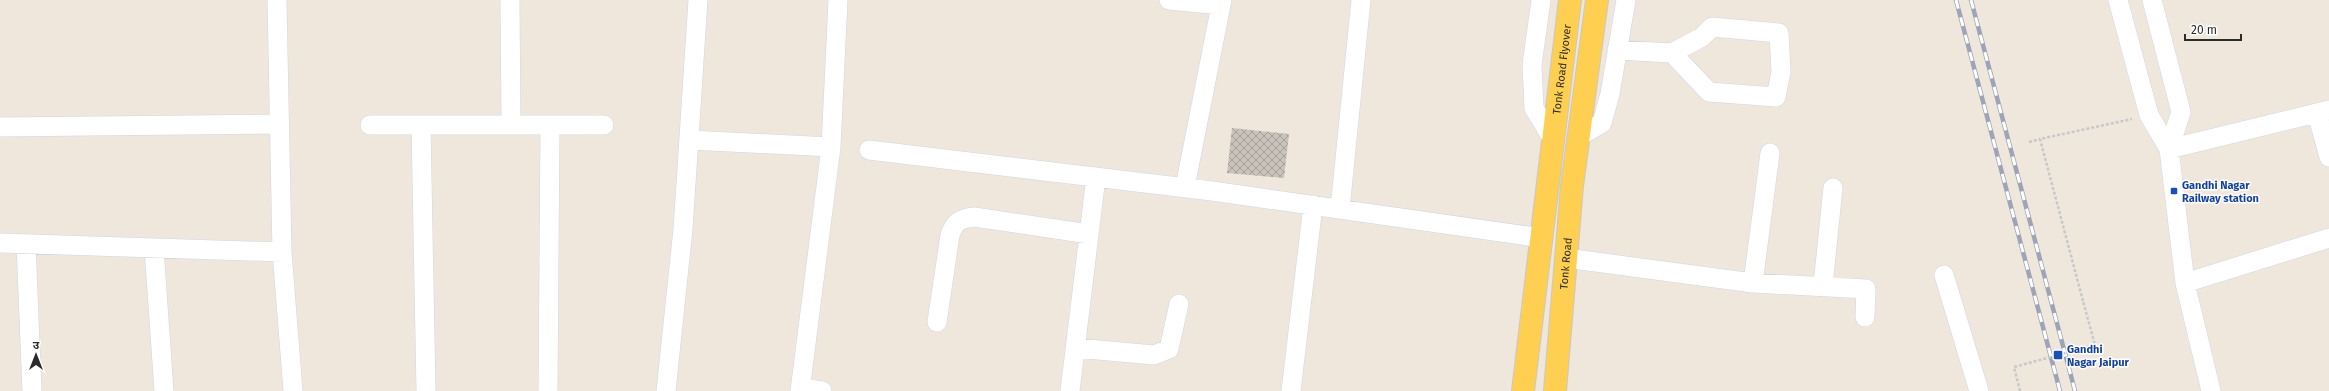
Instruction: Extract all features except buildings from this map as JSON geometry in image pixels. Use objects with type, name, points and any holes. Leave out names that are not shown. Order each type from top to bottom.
[{"type":"main road","name":"Tonk Road Flyover","points":[[1552,138],[1570,0]]},
{"type":"main road","points":[[1578,136],[1597,0]]},
{"type":"main road","name":"Tonk Road","points":[[1555,391],[1578,136]]},
{"type":"main road","points":[[1523,391],[1542,238],[1552,138]]},
{"type":"street","points":[[277,0],[282,252],[293,391]]},
{"type":"street","points":[[510,0],[511,125]]},
{"type":"street","points":[[666,391],[683,229],[698,0]]},
{"type":"street","points":[[822,391],[801,390],[831,147],[838,0]]},
{"type":"street","points":[[1169,0],[1222,3],[1185,188]]},
{"type":"street","points":[[1340,209],[1361,0]]},
{"type":"street","points":[[1541,0],[1532,65],[1534,108],[1552,138]]},
{"type":"street","points":[[1578,136],[1602,123],[1610,94],[1626,0]]},
{"type":"street","points":[[2118,0],[2149,115],[2169,149],[2185,283],[2210,391]]},
{"type":"street","points":[[2152,0],[2181,112],[2169,149]]},
{"type":"street","points":[[1617,50],[1672,53],[1702,37],[1712,27],[1778,33],[1781,72],[1776,97],[1709,92],[1672,53]]},
{"type":"street","points":[[2169,149],[2323,112],[2329,157]]},
{"type":"street","points":[[0,127],[279,124]]},
{"type":"street","points":[[370,125],[604,125]]},
{"type":"street","points":[[421,125],[426,391]]},
{"type":"street","points":[[548,391],[550,125]]},
{"type":"street","points":[[689,140],[831,147]]},
{"type":"street","points":[[869,150],[1185,188],[1542,238]]},
{"type":"street","points":[[1753,283],[1770,153]]},
{"type":"street","points":[[1070,391],[1096,177]]},
{"type":"street","points":[[1823,285],[1833,188]]},
{"type":"street","points":[[1290,391],[1313,205]]},
{"type":"street","points":[[937,322],[950,235],[954,224],[961,219],[974,217],[1089,234]]},
{"type":"street","points":[[2185,283],[2329,238]]},
{"type":"street","points":[[0,243],[282,252]]},
{"type":"street","points":[[26,244],[32,391]]},
{"type":"street","points":[[154,248],[164,391]]},
{"type":"street","points":[[1566,258],[1753,283],[1866,288],[1865,316]]},
{"type":"street","points":[[1944,274],[1979,391]]},
{"type":"street","points":[[1076,348],[1154,355],[1163,352],[1169,349],[1179,304]]},
{"type":"path","points":[[2029,142],[2149,115]]},
{"type":"path","points":[[2020,391],[2014,367],[2095,345],[2040,139]]},
{"type":"railway","points":[[1956,0],[2060,391]]},
{"type":"railway","points":[[1971,0],[2075,391]]},
{"type":"place","name":"Gandhi Nagar Railway station","points":[[2174,191]]},
{"type":"place","name":"Gandhi Nagar Jaipur","points":[[2058,355]]}]
